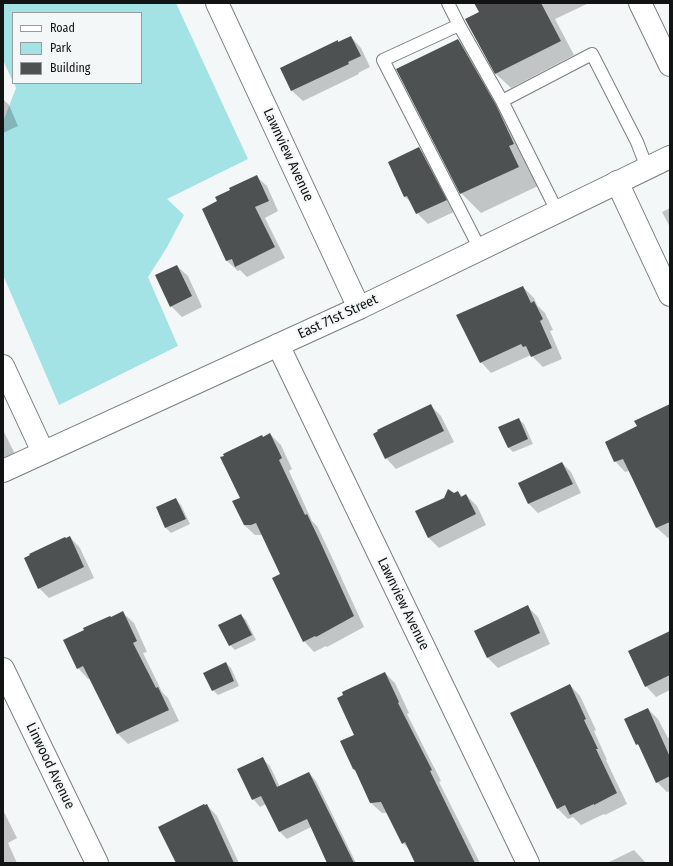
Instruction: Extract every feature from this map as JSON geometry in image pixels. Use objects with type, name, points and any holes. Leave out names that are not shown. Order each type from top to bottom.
[{"type":"street","name":"Lawnview Avenue","points":[[217,3],[359,308]]},
{"type":"street","points":[[640,3],[670,65]]},
{"type":"street","name":"East 71st Street","points":[[3,471],[359,308],[670,157]]},
{"type":"street","points":[[617,182],[670,295]]},
{"type":"street","name":"Lawnview Avenue","points":[[278,345],[528,863]]},
{"type":"street","points":[[3,366],[43,452]]},
{"type":"street","name":"Linwood Avenue","points":[[3,669],[97,863]]},
{"type":"lane","points":[[448,3],[502,101],[557,211]]},
{"type":"lane","points":[[459,25],[384,60],[480,249]]},
{"type":"lane","points":[[502,101],[592,54],[637,142],[647,168]]},
{"type":"green space","points":[[3,3],[176,3],[248,159],[167,199],[184,215],[166,249],[148,277],[178,346],[59,405],[3,275],[3,122],[16,88],[14,84],[142,84],[142,12],[12,12],[12,80],[3,60]]},
{"type":"building","points":[[474,3],[541,3],[561,41],[495,74],[465,19],[479,12]]},
{"type":"building","points":[[351,36],[361,56],[348,62],[349,64],[291,91],[280,68],[338,40],[338,42]]},
{"type":"building","points":[[458,39],[496,105],[514,144],[509,146],[519,167],[460,194],[396,69]]},
{"type":"building","points":[[419,147],[447,200],[416,214],[407,196],[404,197],[388,162]]},
{"type":"building","points":[[257,175],[269,201],[255,207],[275,247],[235,267],[232,259],[226,261],[202,209],[217,201],[215,197],[230,190],[229,188]]},
{"type":"building","points":[[177,265],[192,296],[170,307],[155,275]]},
{"type":"building","points":[[523,286],[531,303],[534,301],[543,319],[540,321],[552,348],[531,357],[526,346],[523,347],[521,344],[480,363],[456,315]]},
{"type":"building","points":[[431,404],[444,431],[385,459],[373,434],[378,431],[377,430]]},
{"type":"building","points":[[670,404],[670,522],[656,528],[623,459],[614,462],[605,442],[637,426],[634,421]]},
{"type":"building","points":[[519,418],[528,439],[508,448],[498,427]]},
{"type":"building","points":[[270,433],[282,458],[279,460],[305,515],[307,514],[354,616],[316,637],[315,636],[303,642],[272,578],[280,574],[256,523],[244,525],[232,501],[240,498],[220,457],[224,456],[223,454],[262,435],[263,437]]},
{"type":"building","points":[[562,462],[573,484],[528,504],[518,483]]},
{"type":"building","points":[[448,489],[454,493],[458,491],[461,497],[466,494],[476,514],[428,538],[415,511],[444,498]]},
{"type":"building","points":[[176,498],[186,519],[165,528],[156,507]]},
{"type":"building","points":[[70,536],[84,567],[38,589],[24,558],[30,555],[29,554]]},
{"type":"building","points":[[528,605],[540,633],[487,658],[474,631]]},
{"type":"building","points":[[123,611],[137,641],[133,643],[169,710],[117,734],[83,666],[77,669],[63,640],[84,630],[83,628]]},
{"type":"building","points":[[241,614],[252,635],[229,646],[218,625]]},
{"type":"building","points":[[670,631],[670,675],[645,687],[628,651]]},
{"type":"building","points":[[226,662],[234,681],[212,691],[203,673]]},
{"type":"building","points":[[385,672],[399,702],[398,703],[432,770],[430,771],[475,863],[415,863],[405,842],[402,844],[381,802],[370,803],[355,770],[353,769],[340,741],[354,735],[337,698],[343,695],[342,692]]},
{"type":"building","points":[[570,684],[586,719],[584,720],[598,749],[596,749],[617,793],[570,815],[565,805],[557,809],[510,713]]},
{"type":"building","points":[[648,708],[670,757],[670,776],[656,783],[638,744],[636,745],[624,719]]},
{"type":"building","points":[[263,757],[277,787],[309,772],[354,863],[327,863],[307,819],[279,832],[261,796],[252,800],[237,769]]},
{"type":"building","points":[[204,804],[207,804],[234,863],[176,863],[158,827]]}]
